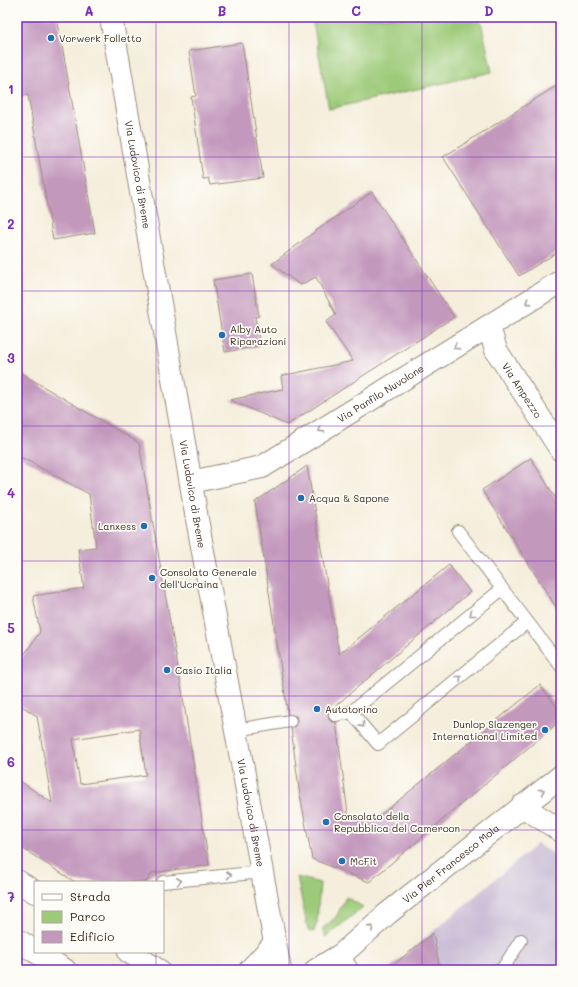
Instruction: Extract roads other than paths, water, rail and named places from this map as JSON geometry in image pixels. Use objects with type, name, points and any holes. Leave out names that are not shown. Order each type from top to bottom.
[{"type":"street","name":"Via Ludovico di Breme","points":[[111,17],[191,482],[280,970]]},
{"type":"street","name":"Via Panfilo Nuvolone","points":[[191,482],[262,467],[561,281]]},
{"type":"street","name":"Via Ampezzo","points":[[489,327],[496,350],[561,450]]},
{"type":"street","name":"Via Pier Francesco Mola","points":[[316,970],[347,962],[387,914],[561,776]]},
{"type":"street","points":[[522,806],[561,831]]},
{"type":"street","points":[[17,880],[34,891]]},
{"type":"street","points":[[17,940],[34,951]]},
{"type":"street","points":[[250,970],[275,943]]},
{"type":"street","points":[[38,953],[65,970]]},
{"type":"street","points":[[131,953],[158,970]]},
{"type":"lane","points":[[458,531],[561,666]]},
{"type":"lane","points":[[335,715],[351,712],[502,589]]},
{"type":"lane","points":[[351,712],[378,744],[528,622]]},
{"type":"lane","points":[[236,730],[290,721]]},
{"type":"lane","points":[[164,882],[262,872]]},
{"type":"lane","points":[[500,970],[503,968],[521,940]]},
{"type":"place","name":"Vorwerk Folletto","points":[[51,38]]},
{"type":"place","name":"Alby Auto Riparazioni","points":[[222,335]]},
{"type":"place","name":"Acqua & Sapone","points":[[301,498]]},
{"type":"place","name":"Lanxess","points":[[144,526]]},
{"type":"place","name":"Consolato Generale dell'Ucraina","points":[[152,578]]},
{"type":"place","name":"Casio Italia","points":[[167,670]]},
{"type":"place","name":"Autotorino","points":[[317,709]]},
{"type":"place","name":"Dunlop Slazenger International Limited","points":[[545,730]]},
{"type":"place","name":"Consolato della Repubblica del Cameroon","points":[[326,822]]},
{"type":"place","name":"McFit","points":[[342,861]]}]
